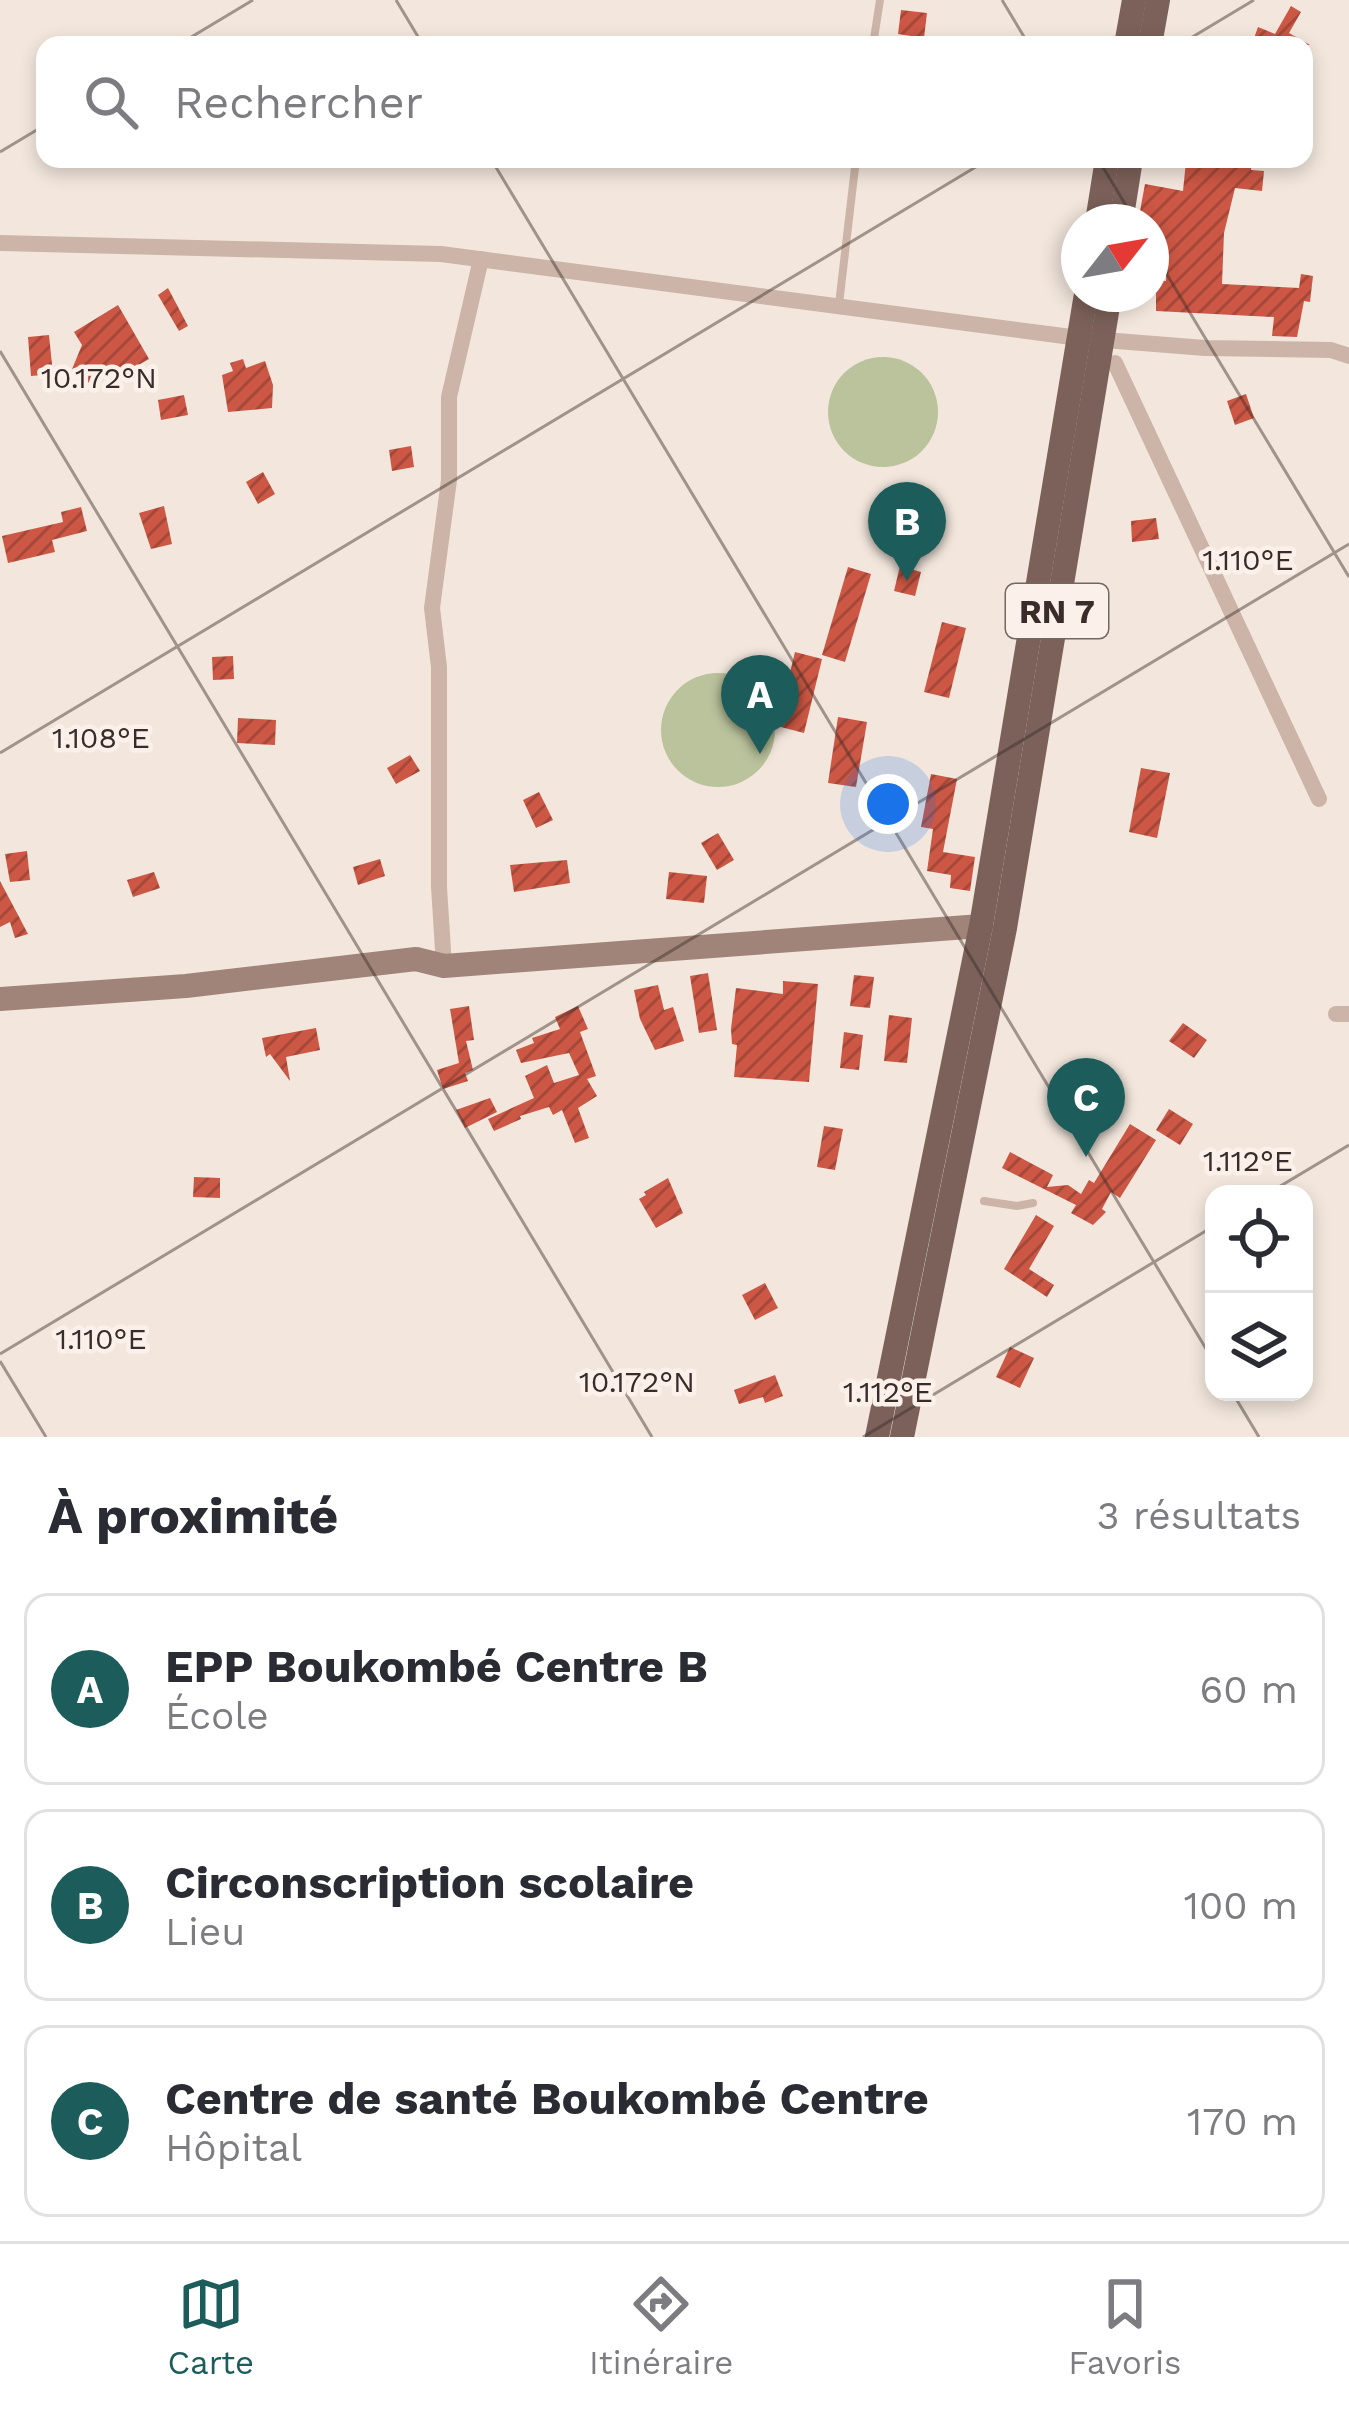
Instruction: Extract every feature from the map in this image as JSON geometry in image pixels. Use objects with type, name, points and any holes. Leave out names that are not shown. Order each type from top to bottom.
[{"type":"main road","points":[[1128,36],[1134,0]]},
{"type":"main road","points":[[1152,36],[1158,0]]},
{"type":"main road","points":[[1100,204],[1106,168]]},
{"type":"main road","points":[[1124,204],[1130,168]]},
{"type":"main road","name":"RN 7","points":[[902,1437],[1005,928],[1091,339],[1088,312]]},
{"type":"main road","name":"RN 7","points":[[877,1437],[981,926],[1091,339],[1102,312]]},
{"type":"street","points":[[0,243],[441,254],[1091,339],[1343,352]]},
{"type":"street","points":[[444,966],[439,886],[439,667],[432,608],[448,480],[449,397],[481,259]]},
{"type":"street","points":[[1115,363],[1319,799]]},
{"type":"street","points":[[0,999],[186,986],[416,959],[444,966],[981,926]]},
{"type":"lane","points":[[874,36],[880,0]]},
{"type":"lane","points":[[839,304],[855,168]]},
{"type":"lane","points":[[984,1201],[1018,1206],[1033,1203]]},
{"type":"green space","points":[[883,357],[904,361],[922,373],[934,391],[938,412],[934,433],[922,451],[904,463],[883,467],[862,463],[844,451],[832,433],[828,412],[832,391],[844,373],[862,361]]},
{"type":"green space","points":[[718,673],[740,677],[759,689],[771,708],[775,730],[771,752],[759,771],[740,783],[718,787],[696,783],[677,771],[665,752],[661,730],[665,708],[677,689],[696,677]]},
{"type":"building","points":[[1291,6],[1301,12],[1289,33],[1294,36],[1255,36],[1258,27],[1275,34]]},
{"type":"building","points":[[901,10],[927,13],[924,36],[898,34]]},
{"type":"building","points":[[1185,168],[1264,171],[1262,191],[1235,188],[1224,233],[1222,284],[1299,288],[1301,274],[1313,276],[1310,302],[1304,301],[1297,337],[1272,336],[1274,317],[1169,312],[1169,204],[1141,204],[1145,184],[1183,191]]},
{"type":"building","points":[[168,288],[188,326],[179,331],[158,295]]},
{"type":"building","points":[[118,305],[149,359],[112,380],[101,364],[92,384],[70,374],[82,345],[74,332]]},
{"type":"building","points":[[49,335],[53,374],[31,376],[28,337]]},
{"type":"building","points":[[243,359],[246,368],[265,361],[273,385],[272,408],[228,412],[222,375],[233,371],[230,363]]},
{"type":"building","points":[[1246,394],[1254,418],[1235,425],[1227,401]]},
{"type":"building","points":[[184,395],[188,415],[161,420],[158,400]]},
{"type":"building","points":[[411,446],[414,467],[392,471],[389,450]]},
{"type":"building","points":[[263,472],[275,494],[258,504],[246,482]]},
{"type":"building","points":[[164,506],[172,544],[151,549],[139,513]]},
{"type":"building","points":[[81,507],[87,531],[52,540],[55,552],[8,563],[2,536],[63,522],[61,512]]},
{"type":"building","points":[[1156,518],[1159,539],[1132,542],[1131,521]]},
{"type":"building","points":[[900,566],[921,572],[915,596],[894,591]]},
{"type":"building","points":[[848,567],[871,574],[845,662],[822,655]]},
{"type":"building","points":[[942,622],[966,628],[949,698],[924,692]]},
{"type":"building","points":[[795,652],[822,659],[804,733],[777,726]]},
{"type":"building","points":[[233,656],[234,679],[213,680],[212,657]]},
{"type":"building","points":[[838,717],[867,722],[856,787],[828,783]]},
{"type":"building","points":[[238,718],[276,720],[275,745],[237,743]]},
{"type":"building","points":[[410,755],[420,771],[396,784],[387,768]]},
{"type":"building","points":[[1141,768],[1170,773],[1157,838],[1129,832]]},
{"type":"building","points":[[931,774],[957,779],[943,852],[975,857],[970,891],[950,888],[951,875],[927,871],[933,829],[921,827]]},
{"type":"building","points":[[539,792],[553,820],[536,828],[523,800]]},
{"type":"building","points":[[718,833],[734,860],[717,870],[701,843]]},
{"type":"building","points":[[27,851],[30,880],[10,882],[5,854]]},
{"type":"building","points":[[380,859],[385,876],[358,885],[353,867]]},
{"type":"building","points":[[567,860],[570,883],[514,892],[510,865]]},
{"type":"building","points":[[154,872],[160,888],[133,897],[127,880]]},
{"type":"building","points":[[669,872],[707,876],[704,903],[666,899]]},
{"type":"building","points":[[0,881],[28,934],[15,938],[10,922],[0,927]]},
{"type":"building","points":[[708,973],[717,1030],[699,1033],[690,976]]},
{"type":"building","points":[[854,975],[874,977],[870,1008],[850,1006]]},
{"type":"building","points":[[783,981],[818,984],[809,1082],[734,1077],[737,1045],[732,1044],[731,1029],[736,988],[783,994]]},
{"type":"building","points":[[658,985],[664,1010],[673,1007],[684,1041],[655,1050],[640,1019],[634,990]]},
{"type":"building","points":[[469,1006],[474,1040],[466,1041],[473,1070],[465,1073],[468,1081],[443,1089],[437,1070],[459,1063],[450,1009]]},
{"type":"building","points":[[578,1006],[588,1029],[580,1032],[596,1076],[587,1079],[597,1096],[578,1108],[589,1138],[575,1143],[562,1110],[553,1115],[549,1107],[494,1131],[488,1119],[534,1098],[525,1076],[547,1065],[554,1083],[579,1075],[569,1053],[521,1063],[516,1050],[534,1043],[532,1038],[560,1029],[555,1017]]},
{"type":"building","points":[[889,1015],[912,1018],[907,1063],[884,1061]]},
{"type":"building","points":[[1183,1023],[1207,1040],[1194,1058],[1169,1041]]},
{"type":"building","points":[[316,1028],[320,1050],[286,1057],[290,1081],[270,1054],[266,1057],[262,1038]]},
{"type":"building","points":[[844,1032],[863,1035],[859,1070],[840,1068]]},
{"type":"building","points":[[490,1098],[497,1112],[465,1128],[456,1110]]},
{"type":"building","points":[[1169,1109],[1193,1124],[1180,1145],[1156,1130]]},
{"type":"building","points":[[1130,1124],[1156,1140],[1120,1198],[1111,1192],[1102,1209],[1106,1212],[1093,1225],[1071,1213],[1076,1205],[1002,1168],[1010,1152],[1053,1175],[1047,1187],[1068,1185],[1081,1194],[1089,1180],[1094,1183]]},
{"type":"building","points":[[824,1126],[843,1129],[835,1170],[817,1167]]},
{"type":"building","points":[[194,1177],[220,1178],[220,1198],[193,1197]]},
{"type":"building","points":[[668,1178],[683,1213],[656,1228],[639,1199]]},
{"type":"building","points":[[1036,1215],[1054,1226],[1029,1269],[1054,1285],[1047,1297],[1004,1269]]},
{"type":"building","points":[[765,1283],[778,1308],[755,1320],[742,1295]]},
{"type":"building","points":[[1010,1347],[1034,1358],[1020,1388],[996,1377]]},
{"type":"building","points":[[775,1375],[783,1396],[765,1403],[763,1397],[739,1404],[734,1390]]},
{"type":"place","name":"Circonscription scolaire","points":[[907,581]]},
{"type":"place","name":"EPP Boukombé Centre B","points":[[760,754]]},
{"type":"place","name":"Centre de santé Boukombé Centre","points":[[1086,1157]]}]
